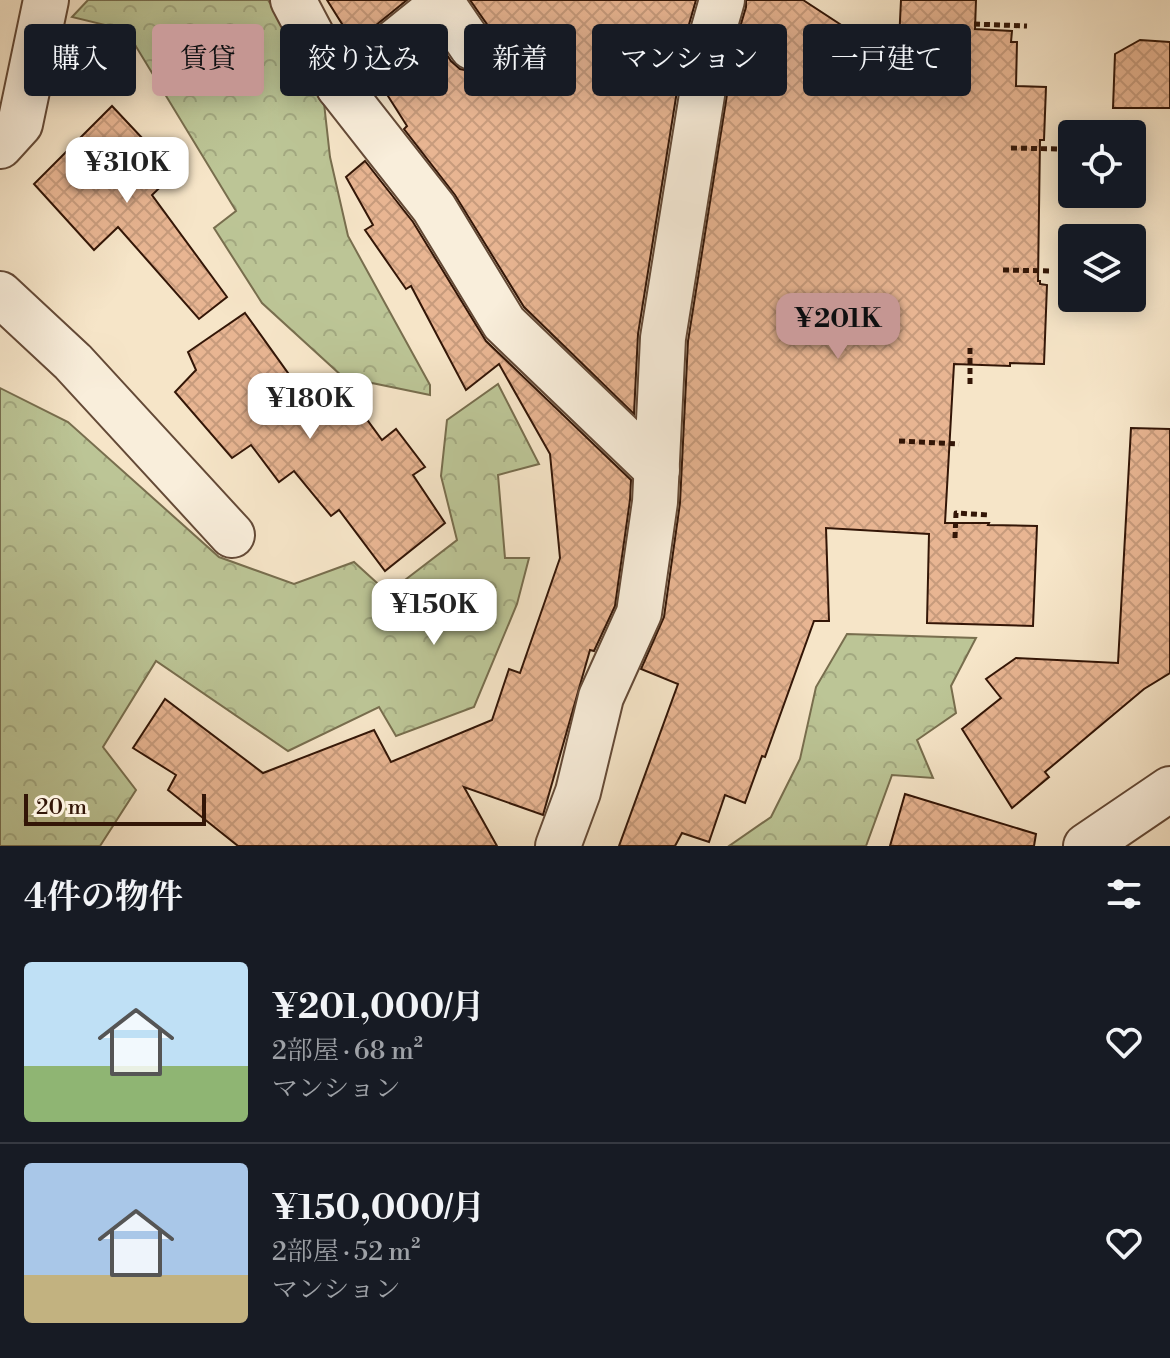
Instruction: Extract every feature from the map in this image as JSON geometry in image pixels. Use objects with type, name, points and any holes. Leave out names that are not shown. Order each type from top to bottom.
[{"type":"street","points":[[2,142],[20,124],[46,0]]},
{"type":"street","points":[[293,0],[306,24]]},
{"type":"street","points":[[558,846],[578,792],[601,697],[639,613],[655,502],[663,338],[711,39],[722,0]]},
{"type":"street","points":[[415,24],[441,2],[464,35]]},
{"type":"street","points":[[346,96],[434,208],[504,323],[657,470]]},
{"type":"street","points":[[0,294],[73,362],[232,535]]},
{"type":"street","points":[[1086,846],[1170,789]]},
{"type":"path","points":[[974,24],[1027,26]]},
{"type":"path","points":[[1011,148],[1058,149]]},
{"type":"path","points":[[1003,270],[1053,271]]},
{"type":"path","points":[[970,348],[970,384]]},
{"type":"path","points":[[899,441],[959,444]]},
{"type":"path","points":[[955,538],[956,513],[989,515]]},
{"type":"green space","points":[[88,0],[268,0],[283,24],[280,24],[280,96],[323,96],[330,157],[348,236],[430,385],[430,395],[343,377],[262,303],[214,228],[236,211],[166,96],[264,96],[264,24],[152,24],[152,73],[136,46],[136,24],[101,24],[72,17]]},
{"type":"green space","points":[[498,384],[539,464],[498,475],[505,558],[529,558],[517,604],[474,707],[396,736],[379,707],[288,751],[156,661],[103,747],[136,790],[100,846],[0,846],[0,388],[68,422],[219,557],[294,584],[354,562],[388,593],[457,540],[441,476],[447,420]]},
{"type":"green space","points":[[847,634],[976,638],[951,686],[956,713],[917,740],[933,778],[892,775],[866,846],[729,846],[771,817],[800,759],[816,687]]},
{"type":"building","points":[[327,0],[407,0],[377,24],[342,24]]},
{"type":"building","points":[[470,0],[696,0],[689,24],[592,24],[592,96],[676,96],[638,334],[634,414],[524,307],[455,195],[404,129],[407,126],[388,96],[448,96],[448,56],[464,70],[464,96],[576,96],[576,24],[487,24]]},
{"type":"building","points":[[746,0],[803,0],[840,24],[803,24],[803,96],[971,96],[971,24],[900,24],[901,0],[976,0],[975,29],[1012,31],[1011,42],[1017,42],[1016,86],[1046,87],[1044,140],[1040,140],[1038,281],[1047,285],[1044,364],[954,364],[945,523],[1037,526],[1033,626],[927,623],[929,534],[826,528],[829,621],[814,621],[745,803],[725,795],[709,842],[682,833],[675,846],[619,846],[678,684],[641,669],[664,617],[680,503],[688,341],[727,96],[787,96],[787,24],[741,24]]},
{"type":"building","points":[[1140,40],[1170,42],[1170,108],[1113,108],[1115,54]]},
{"type":"building","points":[[112,106],[175,173],[152,195],[227,297],[199,319],[118,227],[94,250],[34,184]]},
{"type":"building","points":[[365,161],[413,222],[486,341],[631,480],[615,606],[594,651],[590,650],[543,815],[464,787],[497,846],[238,846],[168,790],[176,775],[133,748],[165,699],[263,773],[374,730],[391,762],[492,720],[509,669],[520,673],[560,558],[550,454],[499,364],[466,390],[411,286],[406,289],[365,230],[373,225],[346,177]]},
{"type":"building","points":[[245,313],[316,412],[346,391],[382,440],[396,429],[425,467],[413,475],[445,523],[385,571],[339,510],[331,516],[294,471],[279,482],[251,445],[232,458],[175,392],[196,370],[188,352]]},
{"type":"building","points":[[1131,428],[1170,429],[1170,673],[1144,689],[1045,772],[1049,777],[1012,808],[962,729],[1001,698],[986,679],[1016,658],[1118,663]]},
{"type":"building","points":[[905,794],[1036,834],[1034,846],[890,846]]}]
